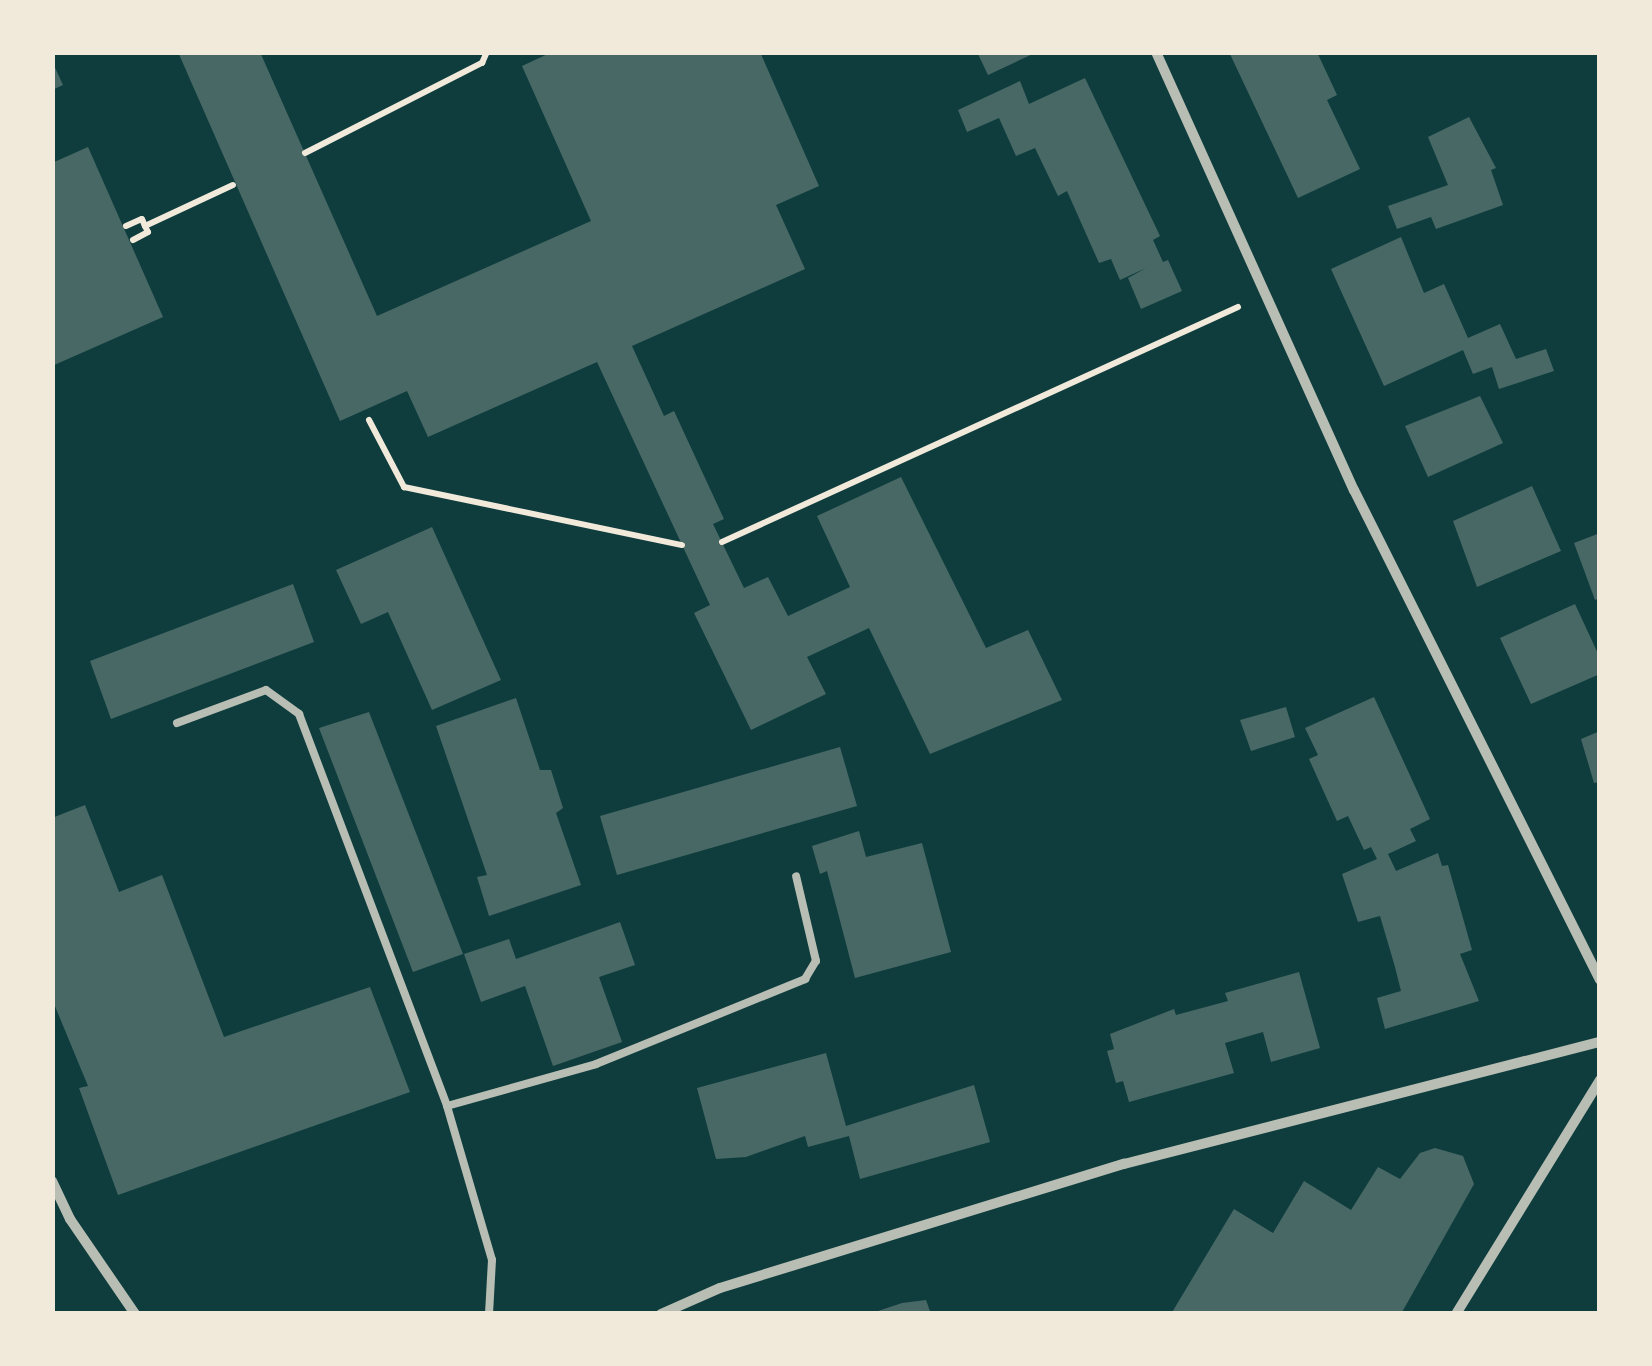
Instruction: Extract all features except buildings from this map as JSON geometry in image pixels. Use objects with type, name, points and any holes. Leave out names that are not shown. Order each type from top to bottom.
[{"type":"street","points":[[1156,52],[1354,490],[1600,980]]},
{"type":"street","points":[[661,1314],[720,1288],[1124,1164],[1600,1042]]},
{"type":"street","points":[[1456,1314],[1600,1080]]},
{"type":"street","points":[[52,1181],[70,1219],[134,1314]]},
{"type":"lane","points":[[178,724],[266,690],[299,714],[448,1106],[492,1260],[489,1314]]},
{"type":"lane","points":[[448,1106],[596,1064],[806,979],[816,961],[796,876]]},
{"type":"path","points":[[305,154],[482,63],[487,52]]},
{"type":"path","points":[[145,226],[233,185]]},
{"type":"path","points":[[126,226],[142,218],[148,232],[133,240]]},
{"type":"path","points":[[722,542],[1267,294]]},
{"type":"path","points":[[369,420],[404,487],[682,545]]}]
